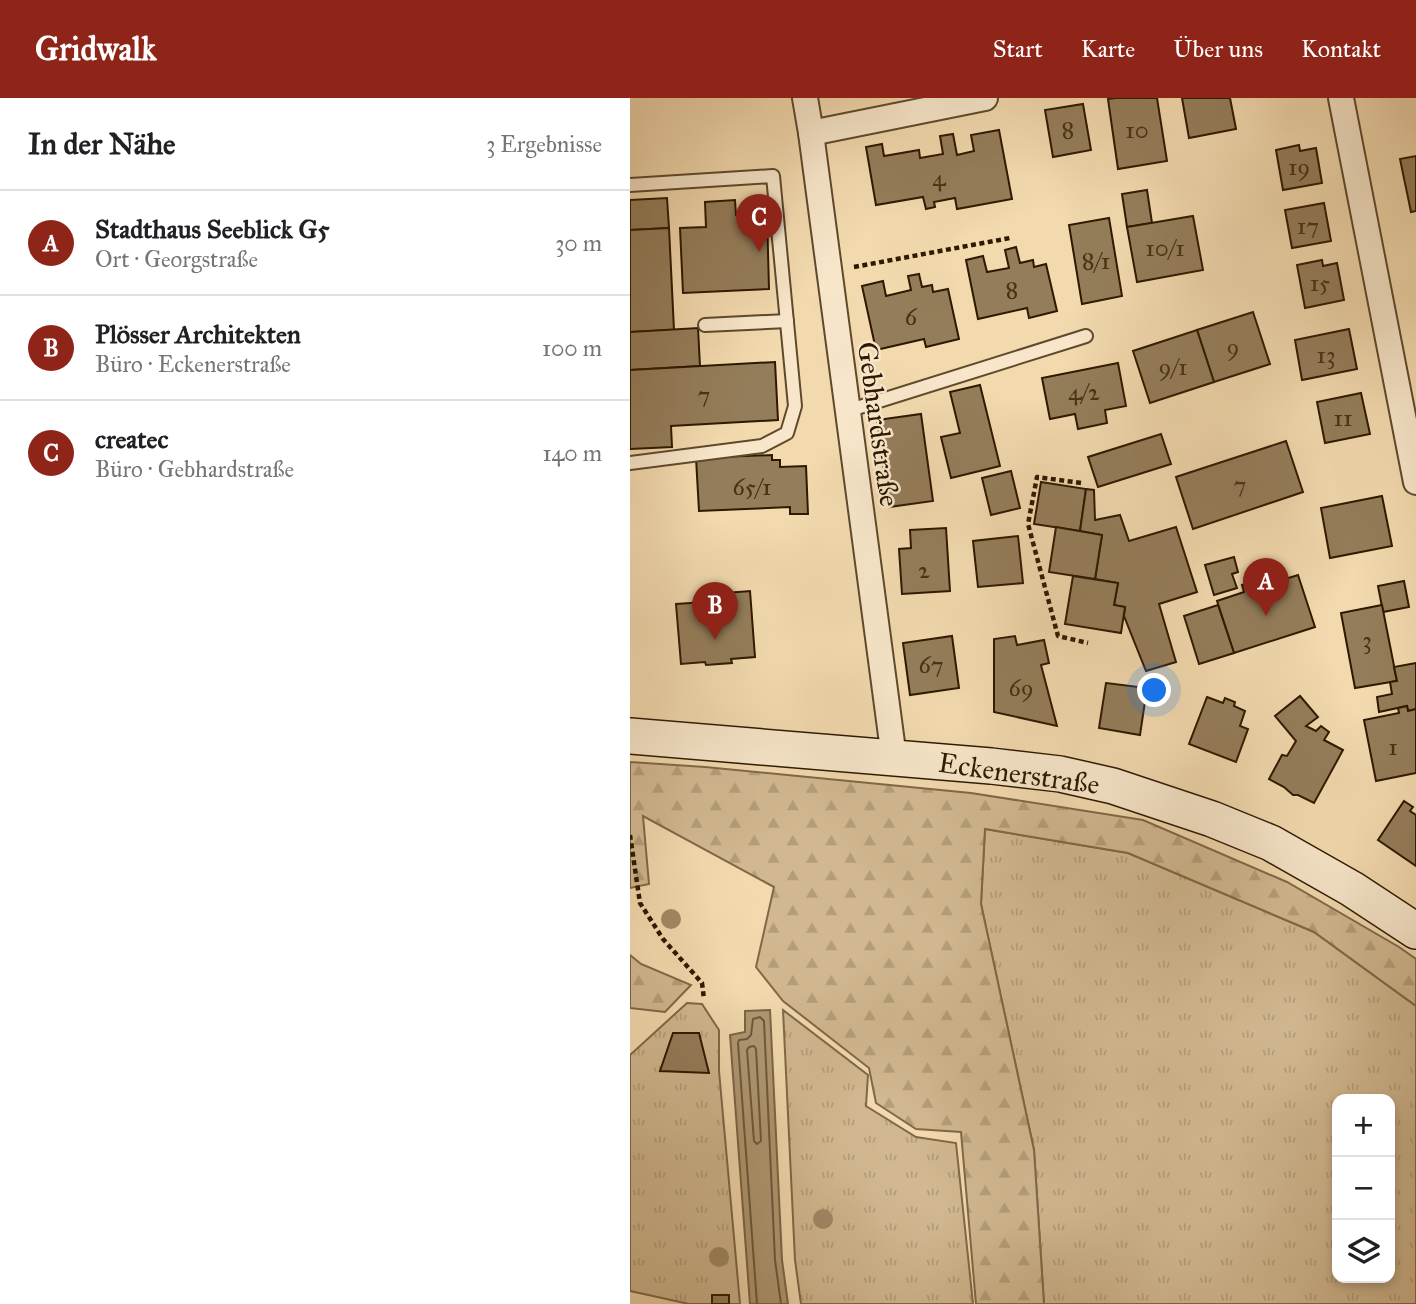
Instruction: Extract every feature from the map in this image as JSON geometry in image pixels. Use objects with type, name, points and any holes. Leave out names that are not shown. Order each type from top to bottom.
[{"type":"main road","name":"Eckenerstraße","points":[[630,736],[990,766],[1060,774],[1113,786],[1271,843],[1352,889],[1416,931]]},
{"type":"street","name":"Gebhardstraße","points":[[805,98],[894,758]]},
{"type":"street","points":[[811,133],[985,98]]},
{"type":"street","points":[[1341,98],[1416,482]]},
{"type":"lane","points":[[630,185],[773,176],[795,406],[787,433],[762,446],[630,463]]},
{"type":"lane","points":[[705,325],[786,321]]},
{"type":"lane","points":[[847,411],[1086,336]]},
{"type":"path","points":[[828,271],[1010,239]]},
{"type":"path","points":[[1081,483],[1037,477],[1028,524],[1058,636],[1088,643]]},
{"type":"path","points":[[630,835],[640,904],[663,939],[702,983],[704,999]]},
{"type":"green space","points":[[630,762],[971,793],[1143,820],[1287,882],[1399,947],[1416,959],[1416,1006],[1314,932],[1128,853],[985,829],[981,904],[1034,1150],[1044,1304],[976,1304],[961,1132],[916,1129],[876,1103],[869,1068],[783,1001],[756,967],[774,887],[643,816],[649,884],[630,888]]},
{"type":"green space","points":[[985,829],[1128,853],[1314,932],[1416,1006],[1416,1304],[1044,1304],[1034,1150],[981,904]]},
{"type":"green space","points":[[630,955],[641,964],[691,985],[665,1012],[630,1008]]},
{"type":"green space","points":[[687,1003],[702,1004],[719,1030],[719,1071],[740,1304],[689,1304],[630,1291],[630,1055]]},
{"type":"green space","points":[[783,1010],[868,1075],[866,1106],[916,1137],[956,1143],[973,1304],[801,1304],[795,1260]]},
{"type":"water","points":[[770,1010],[782,1260],[788,1304],[750,1304],[730,1035],[745,1032],[745,1011]]},
{"type":"building","points":[[1157,98],[1167,161],[1118,169],[1108,99]]},
{"type":"building","points":[[1182,98],[1230,98],[1236,129],[1189,138]]},
{"type":"building","points":[[1083,104],[1091,150],[1053,157],[1045,110]]},
{"type":"building","points":[[999,130],[1012,199],[957,209],[955,198],[934,202],[935,207],[926,209],[923,197],[876,205],[866,147],[882,144],[884,156],[919,150],[920,158],[943,154],[940,136],[953,134],[957,155],[974,151],[971,135]]},
{"type":"building","points":[[1299,145],[1300,151],[1316,148],[1322,183],[1283,190],[1276,150]]},
{"type":"building","points":[[1416,156],[1416,211],[1411,212],[1400,159]]},
{"type":"building","points":[[1147,190],[1152,223],[1127,227],[1122,194]]},
{"type":"building","points":[[667,198],[669,228],[630,230],[630,200]]},
{"type":"building","points":[[735,200],[736,215],[767,214],[769,289],[683,293],[680,228],[706,227],[705,202]]},
{"type":"building","points":[[1324,203],[1331,241],[1292,248],[1285,210]]},
{"type":"building","points":[[1193,216],[1203,270],[1137,282],[1127,227]]},
{"type":"building","points":[[1109,218],[1122,296],[1082,304],[1069,225]]},
{"type":"building","points":[[669,228],[674,330],[630,332],[630,230]]},
{"type":"building","points":[[1016,247],[1020,263],[1033,260],[1034,267],[1046,264],[1057,311],[1029,318],[1027,308],[978,319],[966,260],[983,256],[987,272],[1009,268],[1005,250]]},
{"type":"building","points":[[1322,260],[1323,266],[1337,263],[1344,300],[1305,308],[1297,265]]},
{"type":"building","points":[[919,274],[922,287],[932,285],[933,292],[948,289],[959,339],[926,347],[924,339],[876,350],[862,286],[883,281],[886,296],[911,290],[908,276]]},
{"type":"building","points":[[1253,312],[1270,364],[1214,382],[1197,330]]},
{"type":"building","points":[[698,328],[700,366],[630,370],[630,332]]},
{"type":"building","points":[[1349,329],[1357,369],[1302,380],[1295,340]]},
{"type":"building","points":[[1197,330],[1214,382],[1150,403],[1133,351]]},
{"type":"building","points":[[775,362],[778,420],[671,426],[672,447],[630,449],[630,370]]},
{"type":"building","points":[[1118,363],[1126,406],[1105,410],[1107,423],[1078,429],[1075,414],[1050,419],[1042,378]]},
{"type":"building","points":[[980,385],[1000,466],[951,478],[941,437],[960,433],[950,392]]},
{"type":"building","points":[[1361,393],[1370,434],[1325,443],[1317,402]]},
{"type":"building","points":[[921,414],[933,501],[889,507],[877,420]]},
{"type":"building","points":[[1161,434],[1171,464],[1098,487],[1088,457]]},
{"type":"building","points":[[1286,441],[1303,492],[1193,529],[1176,477]]},
{"type":"building","points":[[772,455],[772,460],[780,460],[780,467],[806,466],[808,514],[790,514],[790,507],[699,511],[696,458]]},
{"type":"building","points":[[1011,471],[1020,508],[991,515],[982,478]]},
{"type":"building","points":[[1041,482],[1086,489],[1080,531],[1034,524]]},
{"type":"building","points":[[1086,489],[1094,490],[1095,520],[1120,515],[1129,541],[1176,527],[1197,592],[1159,604],[1176,662],[1146,671],[1124,616],[1125,607],[1114,605],[1118,583],[1095,579],[1102,535],[1080,531]]},
{"type":"building","points":[[1382,496],[1392,546],[1330,558],[1321,508]]},
{"type":"building","points":[[1056,527],[1102,535],[1095,579],[1049,572]]},
{"type":"building","points":[[946,528],[950,591],[902,594],[899,549],[911,548],[910,530]]},
{"type":"building","points":[[1018,536],[1023,583],[978,587],[973,541]]},
{"type":"building","points":[[1234,557],[1238,572],[1232,574],[1237,588],[1214,595],[1205,565]]},
{"type":"building","points":[[1298,575],[1315,627],[1234,653],[1217,601],[1244,592],[1242,585],[1255,581],[1257,588]]},
{"type":"building","points":[[1073,576],[1118,583],[1114,605],[1125,607],[1121,633],[1065,624]]},
{"type":"building","points":[[1404,581],[1409,607],[1383,612],[1378,586]]},
{"type":"building","points":[[750,591],[755,657],[731,659],[732,663],[681,664],[676,604],[706,602],[706,595],[721,594],[721,600],[727,599],[726,593]]},
{"type":"building","points":[[1218,605],[1234,653],[1199,664],[1184,616]]},
{"type":"building","points":[[1382,605],[1397,681],[1355,688],[1341,613]]},
{"type":"building","points":[[952,636],[959,688],[910,695],[903,643]]},
{"type":"building","points":[[1015,636],[1017,645],[1044,640],[1049,663],[1041,665],[1057,726],[994,712],[994,639]]},
{"type":"building","points":[[1416,663],[1416,709],[1408,711],[1407,706],[1379,712],[1377,697],[1392,694],[1390,682],[1397,681],[1394,667]]},
{"type":"building","points":[[1106,683],[1147,688],[1140,735],[1099,728]]},
{"type":"building","points":[[1300,696],[1318,717],[1306,726],[1316,731],[1321,726],[1329,732],[1324,740],[1343,750],[1314,803],[1293,795],[1269,779],[1282,755],[1287,756],[1296,741],[1275,716]]},
{"type":"building","points":[[1207,697],[1223,703],[1225,698],[1245,711],[1240,726],[1248,729],[1236,762],[1189,744]]},
{"type":"building","points":[[1407,706],[1408,711],[1416,709],[1416,773],[1376,781],[1364,720],[1399,713],[1398,708]]},
{"type":"building","points":[[1404,801],[1413,807],[1410,811],[1416,815],[1416,866],[1378,840]]},
{"type":"building","points":[[673,1033],[699,1033],[709,1073],[660,1071]]},
{"type":"building","points":[[712,1295],[729,1295],[729,1304],[712,1304]]},
{"type":"place","name":"createc","points":[[759,252]]},
{"type":"place","name":"Stadthaus Seeblick G5","points":[[1266,616]]},
{"type":"place","name":"Plösser Architekten","points":[[715,640]]}]
